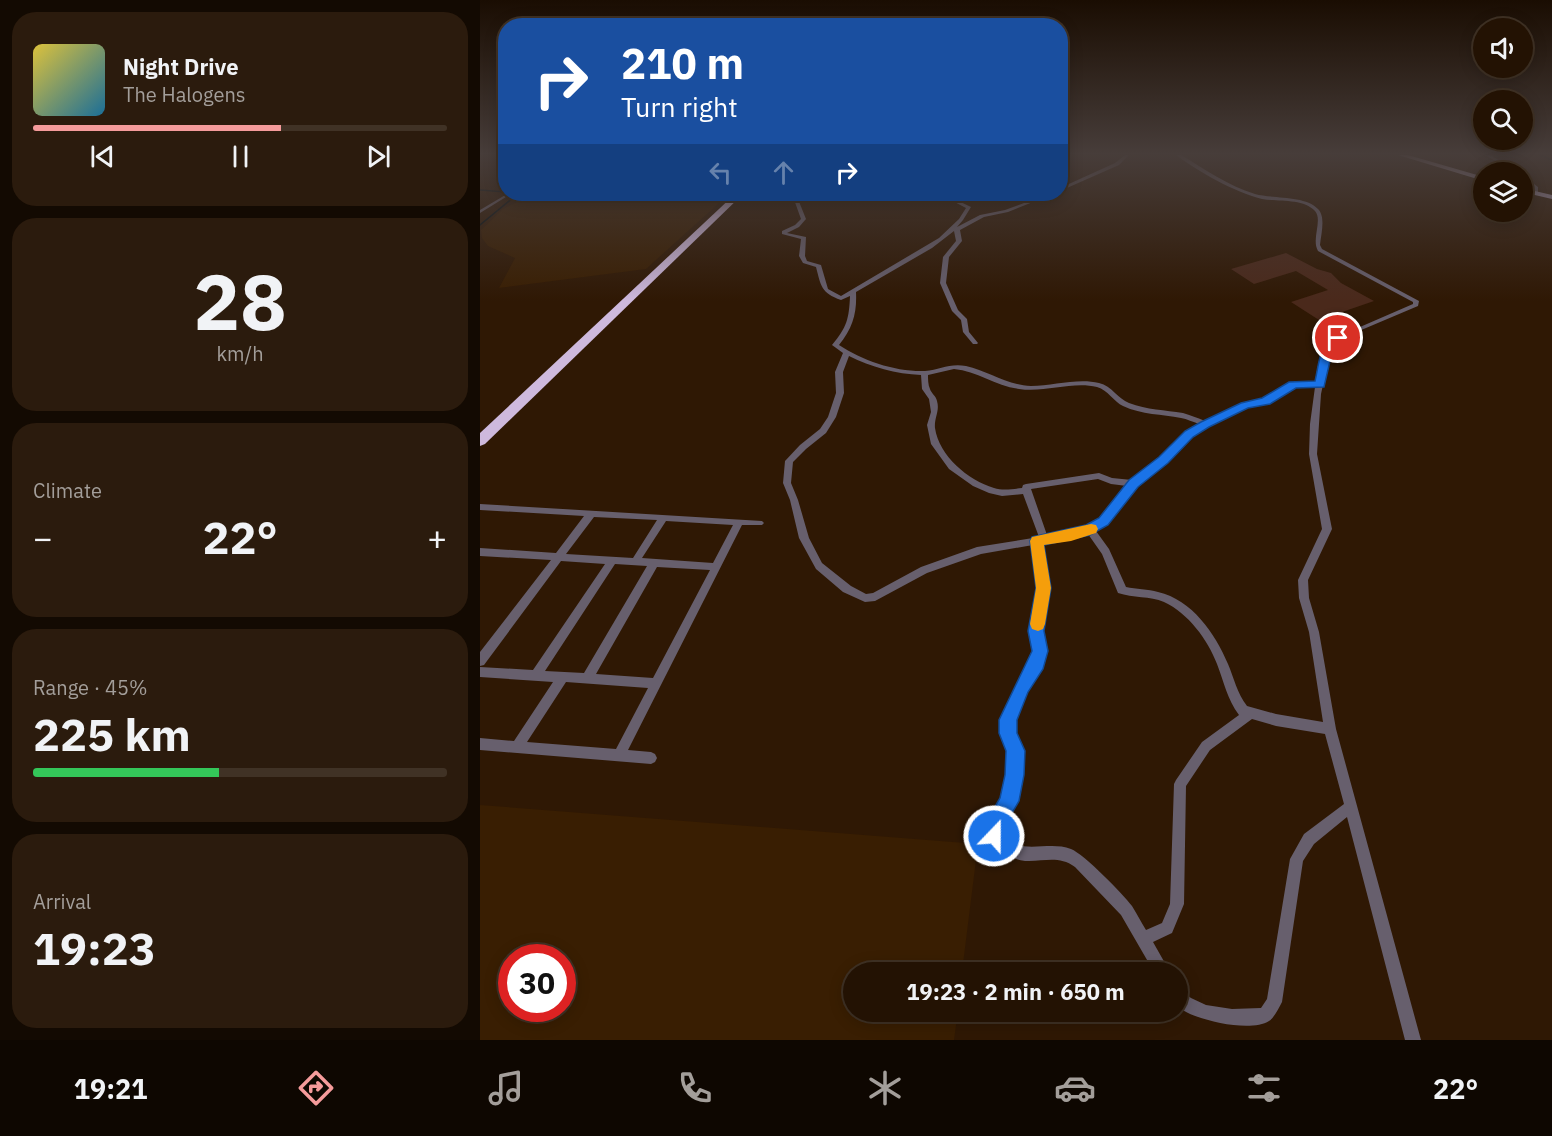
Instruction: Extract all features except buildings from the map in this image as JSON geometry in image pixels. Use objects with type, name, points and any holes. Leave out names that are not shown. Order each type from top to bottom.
[{"type":"highway","points":[[480,441],[729,204]]},
{"type":"street","points":[[480,212],[494,204]]},
{"type":"street","points":[[798,204],[804,219],[784,234],[804,238],[802,256],[806,262],[819,266],[823,289],[841,298],[882,273],[924,252],[950,233],[982,216],[1026,204]]},
{"type":"street","points":[[950,233],[968,210],[968,206],[962,204]]},
{"type":"street","points":[[1300,204],[1315,209],[1320,216],[1317,245],[1320,250],[1416,301],[1416,304],[1410,308],[1332,341],[1328,348],[1314,424],[1313,454],[1327,529],[1303,580],[1304,598],[1314,632],[1330,729],[1413,1040]]},
{"type":"street","points":[[957,229],[959,241],[946,257],[943,283],[955,311],[964,319],[966,332],[975,343]]},
{"type":"street","points":[[853,292],[852,317],[847,330],[835,345],[847,352],[891,368],[924,373],[950,366],[980,371],[1000,382],[1022,388],[1098,385],[1104,387],[1124,404],[1148,412],[1184,416],[1205,424]]},
{"type":"street","points":[[847,352],[839,372],[840,393],[829,424],[789,461],[787,483],[804,538],[819,566],[856,595],[865,598],[875,597],[924,570],[980,550],[1090,530],[1103,522],[1133,483],[1164,460],[1189,434],[1245,405],[1266,401],[1293,385],[1309,383],[1320,385]]},
{"type":"street","points":[[924,373],[926,389],[933,399],[935,412],[931,425],[935,444],[952,467],[976,484],[992,491],[1002,493],[1025,491]]},
{"type":"street","points":[[1133,483],[1111,481],[1099,476],[1031,484],[1026,487],[1025,491],[1041,540],[1043,588],[1036,631],[1040,651],[1037,664],[1022,688],[1008,720],[1008,733],[1016,751],[1014,775],[1009,801],[996,822],[994,836],[1002,846],[1023,854],[1057,853],[1069,855],[1080,862],[1126,910],[1156,962]]},
{"type":"street","points":[[480,507],[759,523]]},
{"type":"street","points":[[480,661],[591,514]]},
{"type":"street","points":[[635,562],[663,518]]},
{"type":"street","points":[[619,755],[739,523]]},
{"type":"street","points":[[1090,530],[1106,552],[1122,591],[1159,597],[1179,606],[1196,622],[1210,639],[1222,661],[1236,703],[1243,711],[1276,720],[1330,729]]},
{"type":"street","points":[[480,552],[716,567]]},
{"type":"street","points":[[536,675],[613,560]]},
{"type":"street","points":[[586,679],[654,563]]},
{"type":"street","points":[[480,672],[657,683]]},
{"type":"street","points":[[517,747],[563,677]]},
{"type":"street","points":[[1143,939],[1167,928],[1177,904],[1180,784],[1206,747],[1251,713]]},
{"type":"street","points":[[480,744],[651,758]]},
{"type":"street","points":[[1188,1005],[1201,1011],[1248,1019],[1265,1015],[1274,1002],[1297,860],[1309,839],[1351,806]]},
{"type":"shaded area","points":[[514,204],[718,204],[646,269],[499,288],[515,258],[488,246],[482,238],[481,230],[503,209]]},
{"type":"shaded area","points":[[480,805],[978,844],[963,962],[843,962],[843,1022],[956,1022],[954,1040],[480,1040]]},
{"type":"waterway","points":[[480,225],[506,204]]},
{"type":"slow traffic","points":[[1038,624],[1043,588],[1037,541],[1091,529]]},
{"type":"route","points":[[994,836],[996,822],[1009,801],[1014,775],[1016,751],[1008,733],[1008,720],[1022,688],[1037,664],[1040,651],[1036,631],[1043,588],[1037,541],[1090,530],[1103,522],[1133,483],[1164,460],[1189,434],[1205,424],[1212,423],[1245,405],[1266,401],[1293,385],[1299,383],[1320,385],[1328,348],[1332,341],[1338,338]]}]
